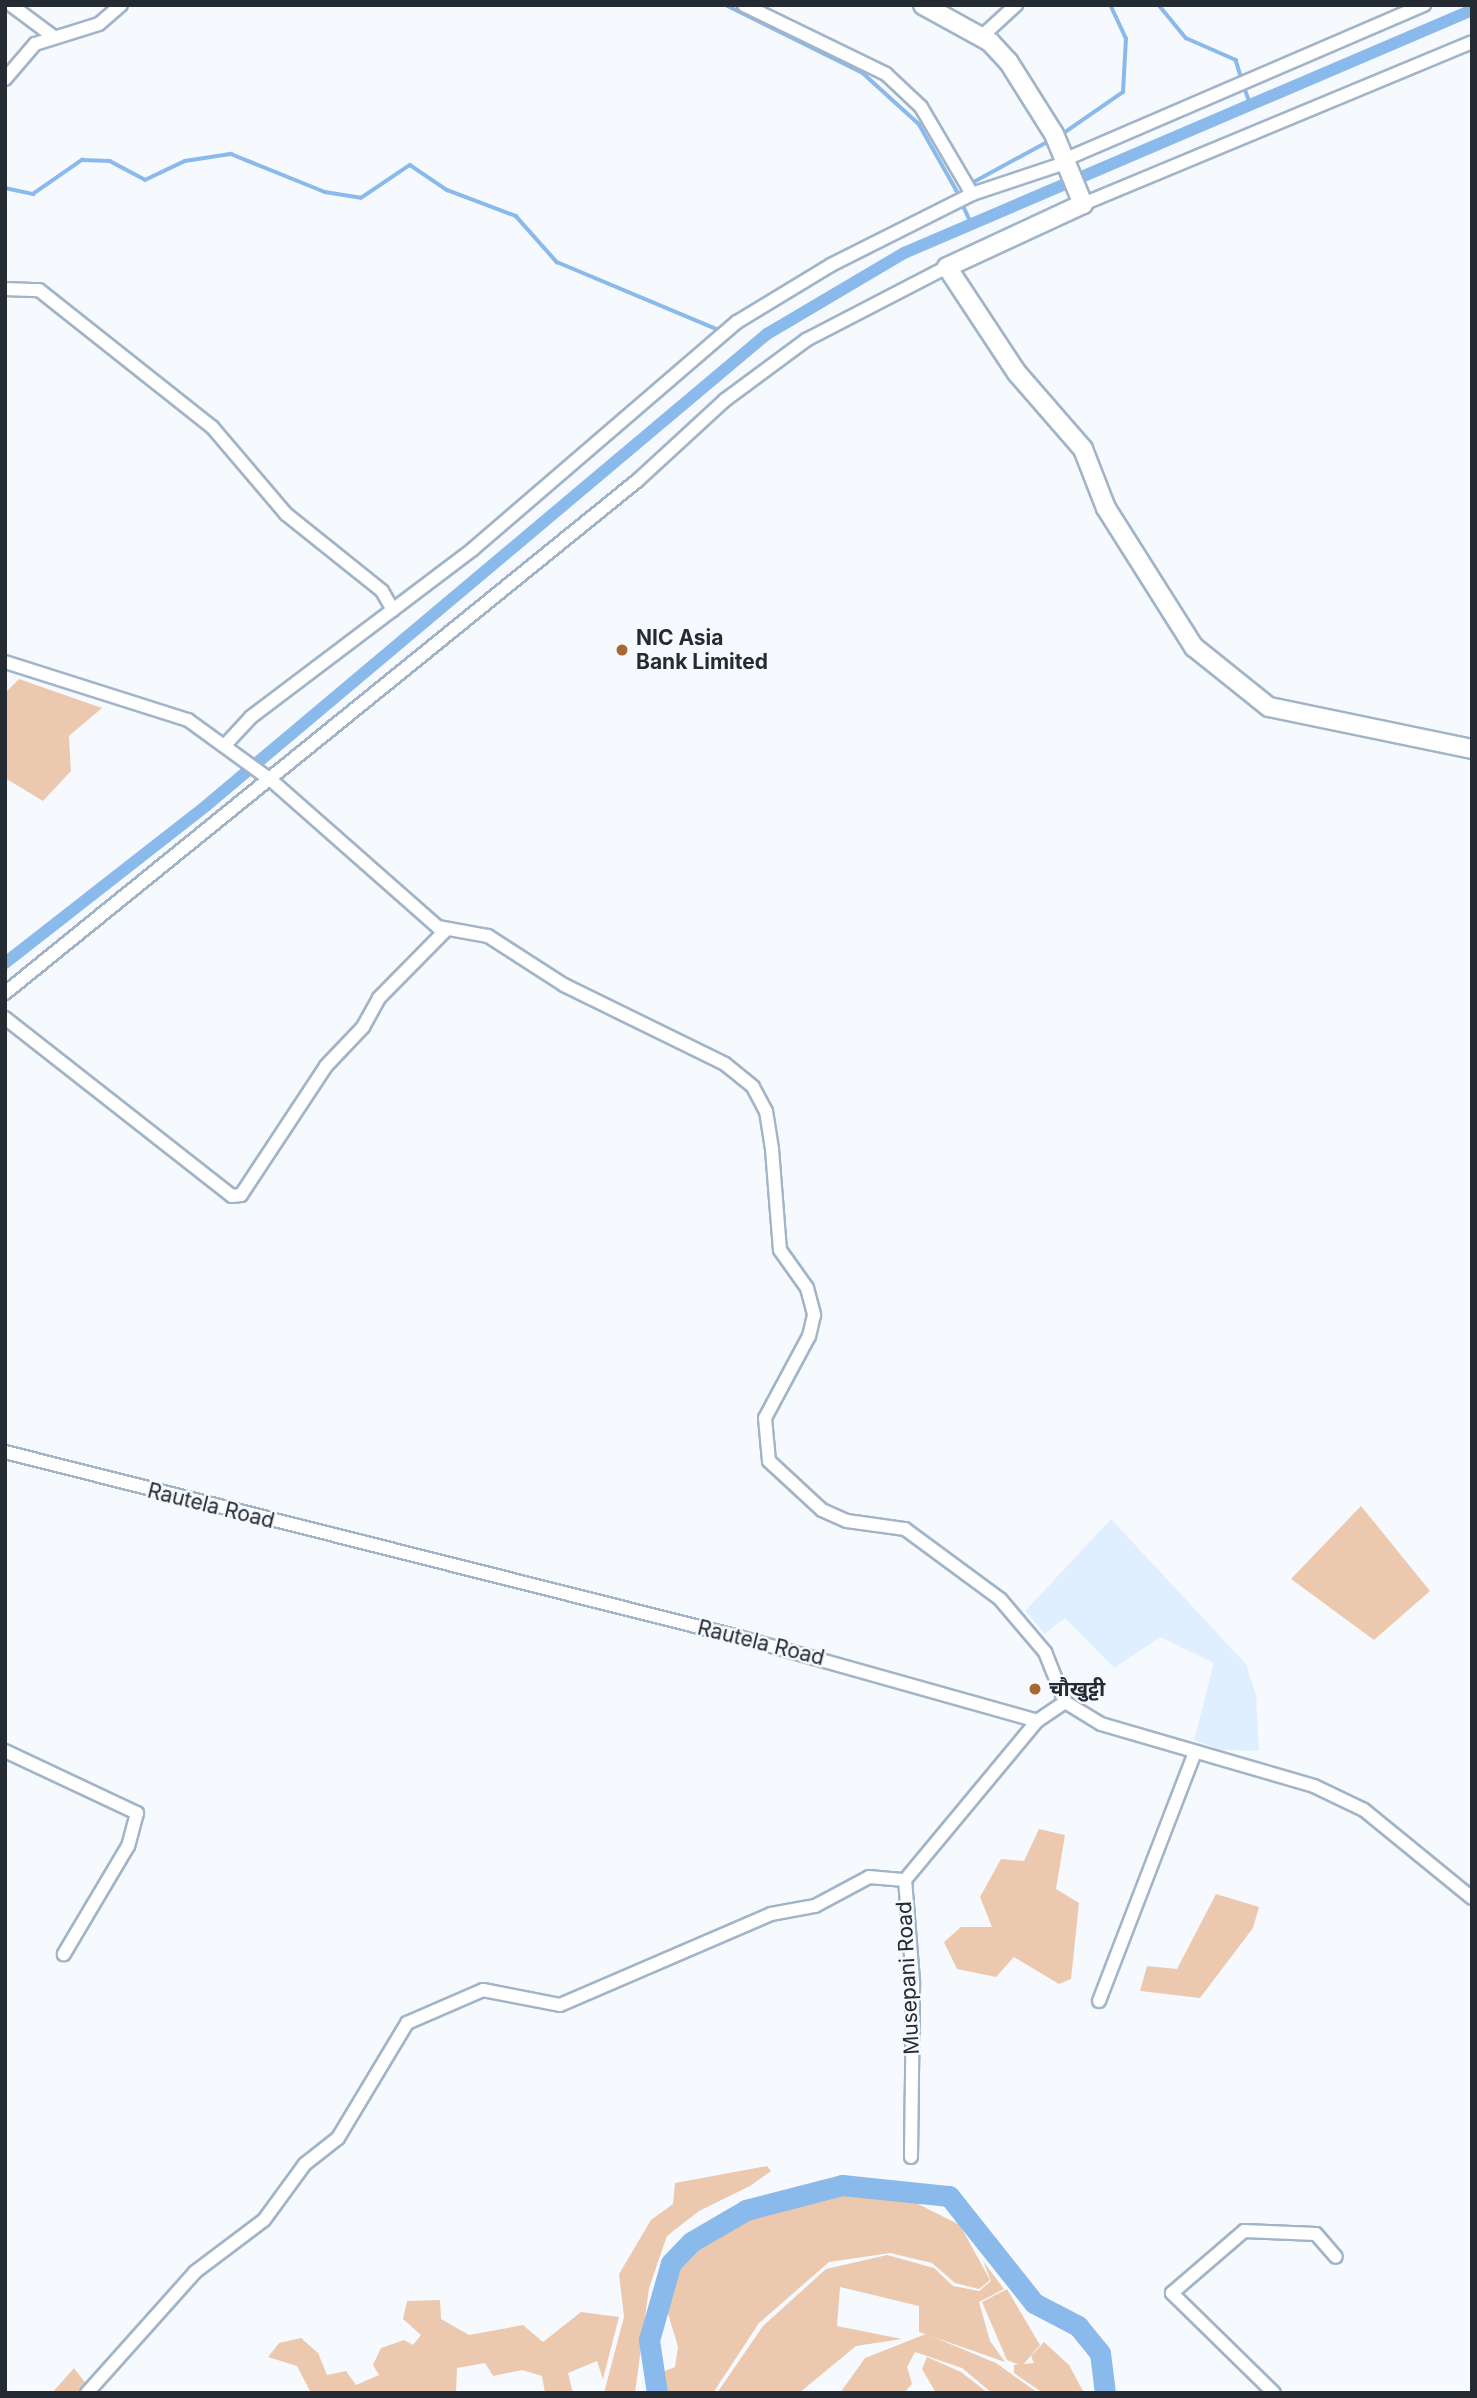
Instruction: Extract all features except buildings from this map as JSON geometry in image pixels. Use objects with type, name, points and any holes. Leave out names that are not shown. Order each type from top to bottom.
[{"type":"street","points":[[11,5],[54,37]]},
{"type":"street","points":[[5,79],[35,44],[99,24],[121,5]]},
{"type":"street","points":[[744,5],[886,74],[921,107],[972,194]]},
{"type":"street","points":[[923,5],[980,38],[1008,61],[1067,165],[1080,198]]},
{"type":"street","points":[[980,38],[1016,5]]},
{"type":"street","points":[[231,748],[251,718],[393,610],[737,322],[831,265],[972,194],[1067,165],[1424,5]]},
{"type":"street","points":[[5,993],[638,480],[725,400],[806,341],[1080,198],[1472,43]]},
{"type":"street","points":[[947,267],[1017,373],[1083,449],[1106,508],[1194,648],[1269,706],[1472,748]]},
{"type":"street","points":[[5,289],[39,290],[212,427],[286,514],[382,591],[393,610]]},
{"type":"street","points":[[5,662],[93,695],[188,720],[231,748],[257,774],[271,780],[446,930],[488,936],[564,985],[725,1064],[753,1087],[766,1111],[780,1250],[807,1288],[814,1315],[809,1336],[765,1418],[769,1461],[822,1510],[847,1521],[905,1529],[1000,1599],[1045,1652],[1065,1702],[1101,1724],[1314,1786],[1364,1810],[1472,1898]]},
{"type":"street","points":[[5,1018],[232,1196],[241,1195],[326,1066],[363,1027],[379,998],[446,930]]},
{"type":"street","name":"Rautela Road","points":[[5,1452],[942,1690],[1037,1721]]},
{"type":"street","points":[[1037,1721],[1065,1702]]},
{"type":"street","name":"Musepani Road","points":[[911,2157],[912,1981],[905,1880],[1037,1721]]},
{"type":"street","points":[[5,1751],[137,1813],[128,1846],[64,1954]]},
{"type":"street","points":[[1099,2001],[1195,1752]]},
{"type":"street","points":[[88,2393],[195,2272],[264,2220],[305,2164],[338,2138],[407,2023],[482,1990],[560,2005],[771,1914],[815,1906],[869,1877],[905,1880]]},
{"type":"street","points":[[1274,2393],[1172,2293],[1244,2231],[1317,2234],[1336,2257]]},
{"type":"shaded area","points":[[19,679],[102,708],[69,736],[71,771],[43,801],[5,778],[5,693]]},
{"type":"shaded area","points":[[1361,1506],[1430,1591],[1374,1640],[1291,1579]]},
{"type":"shaded area","points":[[1111,1519],[1246,1664],[1256,1695],[1259,1751],[1221,1750],[1194,1740],[1214,1663],[1160,1637],[1114,1668],[1065,1618],[1045,1634],[1025,1611]]},
{"type":"shaded area","points":[[1039,1829],[1065,1835],[1056,1889],[1079,1903],[1071,1979],[1059,1984],[1014,1957],[996,1977],[957,1969],[944,1942],[961,1927],[992,1927],[980,1897],[1001,1859],[1024,1861]]},
{"type":"shaded area","points":[[1216,1894],[1259,1907],[1253,1928],[1200,1998],[1140,1991],[1147,1966],[1177,1969]]},
{"type":"shaded area","points":[[767,2166],[771,2171],[750,2186],[699,2211],[667,2236],[649,2288],[635,2393],[604,2393],[624,2317],[619,2274],[651,2220],[673,2204],[675,2183]]},
{"type":"shaded area","points":[[849,2193],[908,2199],[960,2225],[990,2280],[979,2289],[955,2283],[932,2263],[890,2253],[829,2262],[759,2323],[713,2393],[664,2393],[662,2372],[675,2367],[678,2347],[667,2310],[681,2268],[709,2240],[751,2218]]},
{"type":"shaded area","points":[[887,2255],[934,2268],[953,2286],[979,2291],[991,2281],[983,2261],[1004,2289],[979,2302],[990,2341],[1005,2362],[919,2332],[919,2306],[840,2287],[837,2326],[902,2339],[856,2346],[799,2393],[717,2393],[763,2326],[826,2269]]},
{"type":"shaded area","points":[[1007,2289],[1040,2345],[1022,2366],[1007,2360],[982,2302]]},
{"type":"shaded area","points":[[440,2300],[441,2319],[469,2335],[523,2325],[543,2342],[581,2312],[619,2317],[603,2379],[597,2361],[568,2373],[573,2393],[545,2393],[542,2376],[522,2370],[493,2376],[485,2363],[457,2368],[456,2393],[311,2393],[297,2366],[268,2357],[279,2343],[301,2338],[318,2353],[327,2375],[346,2371],[356,2385],[379,2375],[373,2365],[381,2348],[404,2340],[413,2345],[421,2335],[403,2319],[407,2301]]},
{"type":"shaded area","points":[[926,2334],[996,2363],[1038,2393],[992,2393],[962,2368],[915,2352],[907,2367],[912,2384],[904,2393],[840,2393],[865,2358]]},
{"type":"shaded area","points":[[1044,2342],[1069,2365],[1084,2393],[1043,2393],[1014,2373],[1014,2365],[1034,2363],[1031,2356]]},
{"type":"shaded area","points":[[927,2357],[961,2372],[988,2393],[936,2393],[922,2369]]},
{"type":"shaded area","points":[[74,2368],[93,2393],[52,2393]]},
{"type":"waterway","points":[[726,5],[863,73],[919,124],[957,191]]},
{"type":"waterway","points":[[1064,133],[1123,92],[1126,39],[1110,5]]},
{"type":"waterway","points":[[1159,5],[1186,38],[1236,60],[1242,80]]},
{"type":"waterway","points":[[5,963],[207,805],[767,334],[904,253],[1472,10]]},
{"type":"waterway","points":[[1244,86],[1251,105]]},
{"type":"waterway","points":[[972,183],[1051,140]]},
{"type":"waterway","points":[[5,188],[33,194],[82,160],[110,161],[145,180],[185,161],[231,154],[325,192],[361,198],[410,165],[447,190],[516,216],[557,262],[716,329]]},
{"type":"waterway","points":[[963,205],[972,224]]},
{"type":"waterway","points":[[657,2393],[649,2340],[671,2263],[691,2242],[746,2210],[842,2185],[949,2196],[1034,2303],[1078,2326],[1100,2353],[1105,2393]]},
{"type":"place","name":"NIC Asia Bank Limited","points":[[622,650]]},
{"type":"place","name":"चौखुट्टी","points":[[1035,1689]]}]
